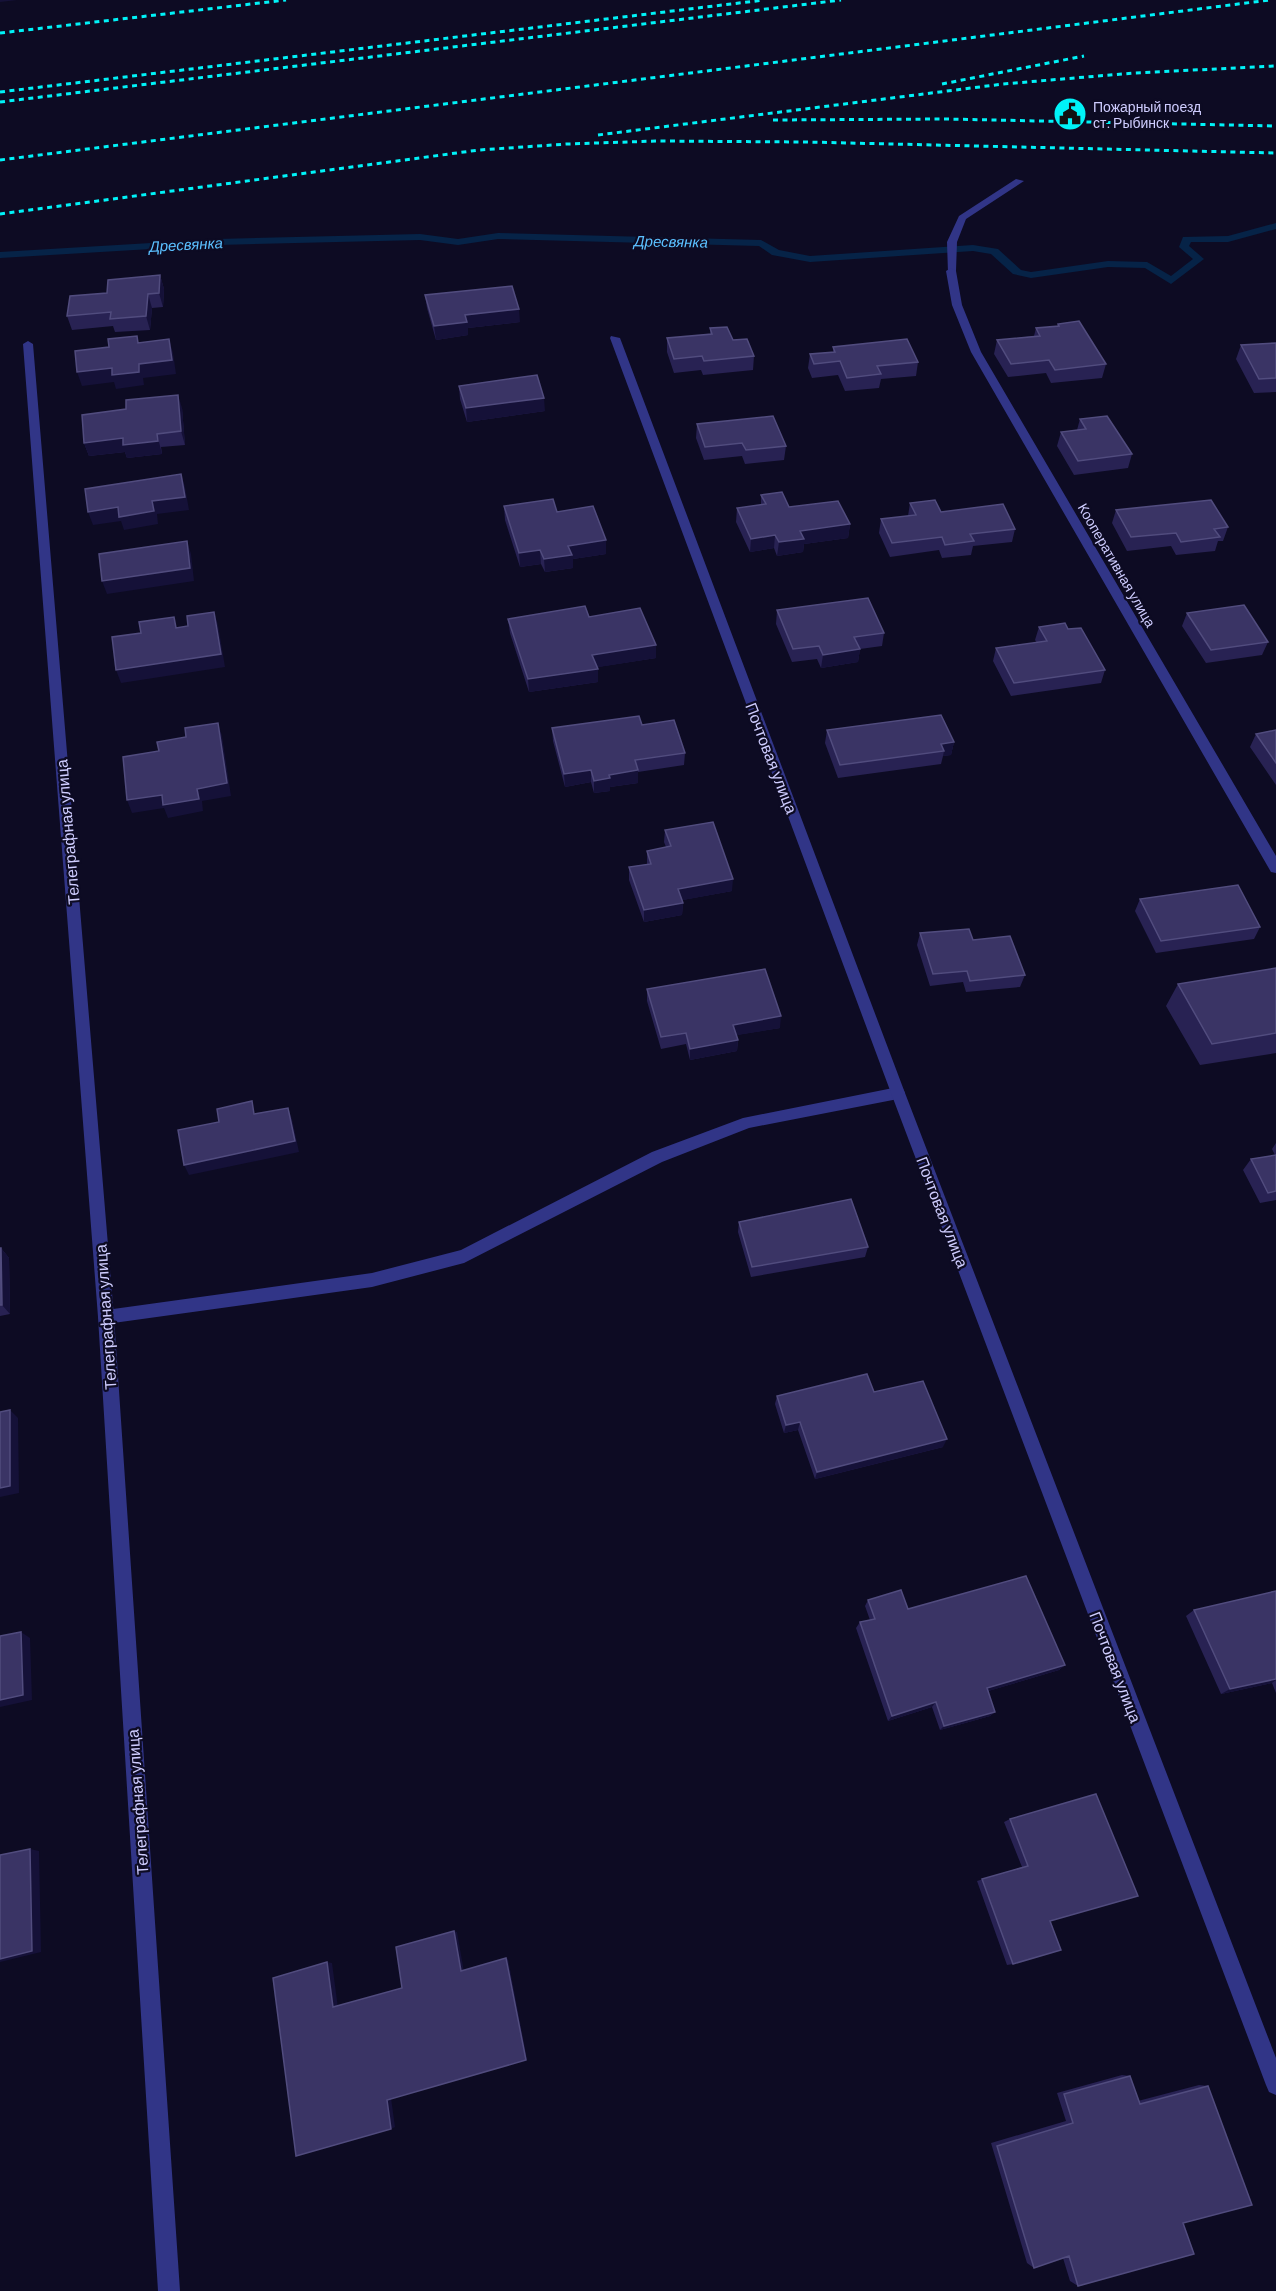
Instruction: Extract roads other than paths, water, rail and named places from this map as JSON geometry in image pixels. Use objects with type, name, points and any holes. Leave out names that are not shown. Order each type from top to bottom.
[{"type":"street","name":"Кооперативная улица","points":[[1019,181],[962,218],[951,242],[951,271],[957,305],[976,352],[1276,868]]},
{"type":"street","name":"Почтовая улица","points":[[615,338],[898,1093],[1276,2085]]},
{"type":"street","name":"Телеграфная улица","points":[[28,344],[106,1317],[169,2291]]},
{"type":"street","points":[[106,1317],[372,1280],[464,1256],[657,1157],[748,1122],[898,1093]]},
{"type":"waterway","name":"Дресвянка","points":[[0,255],[218,242],[420,237],[458,242],[498,236],[761,243],[776,253],[810,259],[973,248],[994,251],[1017,272],[1031,275],[1108,264],[1147,265],[1171,281],[1199,259],[1184,247],[1187,239],[1228,239],[1276,226]]},
{"type":"railway","points":[[0,33],[286,0]]},
{"type":"railway","points":[[0,92],[764,0]]},
{"type":"railway","points":[[0,102],[841,0]]},
{"type":"railway","points":[[0,160],[1270,0]]},
{"type":"railway","points":[[942,84],[1084,56]]},
{"type":"railway","points":[[598,135],[1003,84],[1134,73],[1276,66]]},
{"type":"railway","points":[[773,120],[946,119],[1276,126]]},
{"type":"railway","points":[[0,214],[479,150],[567,144],[657,141],[806,142],[1276,153]]},
{"type":"place","name":"Пожарный поезд ст. Рыбинск","points":[[1070,114]]}]
